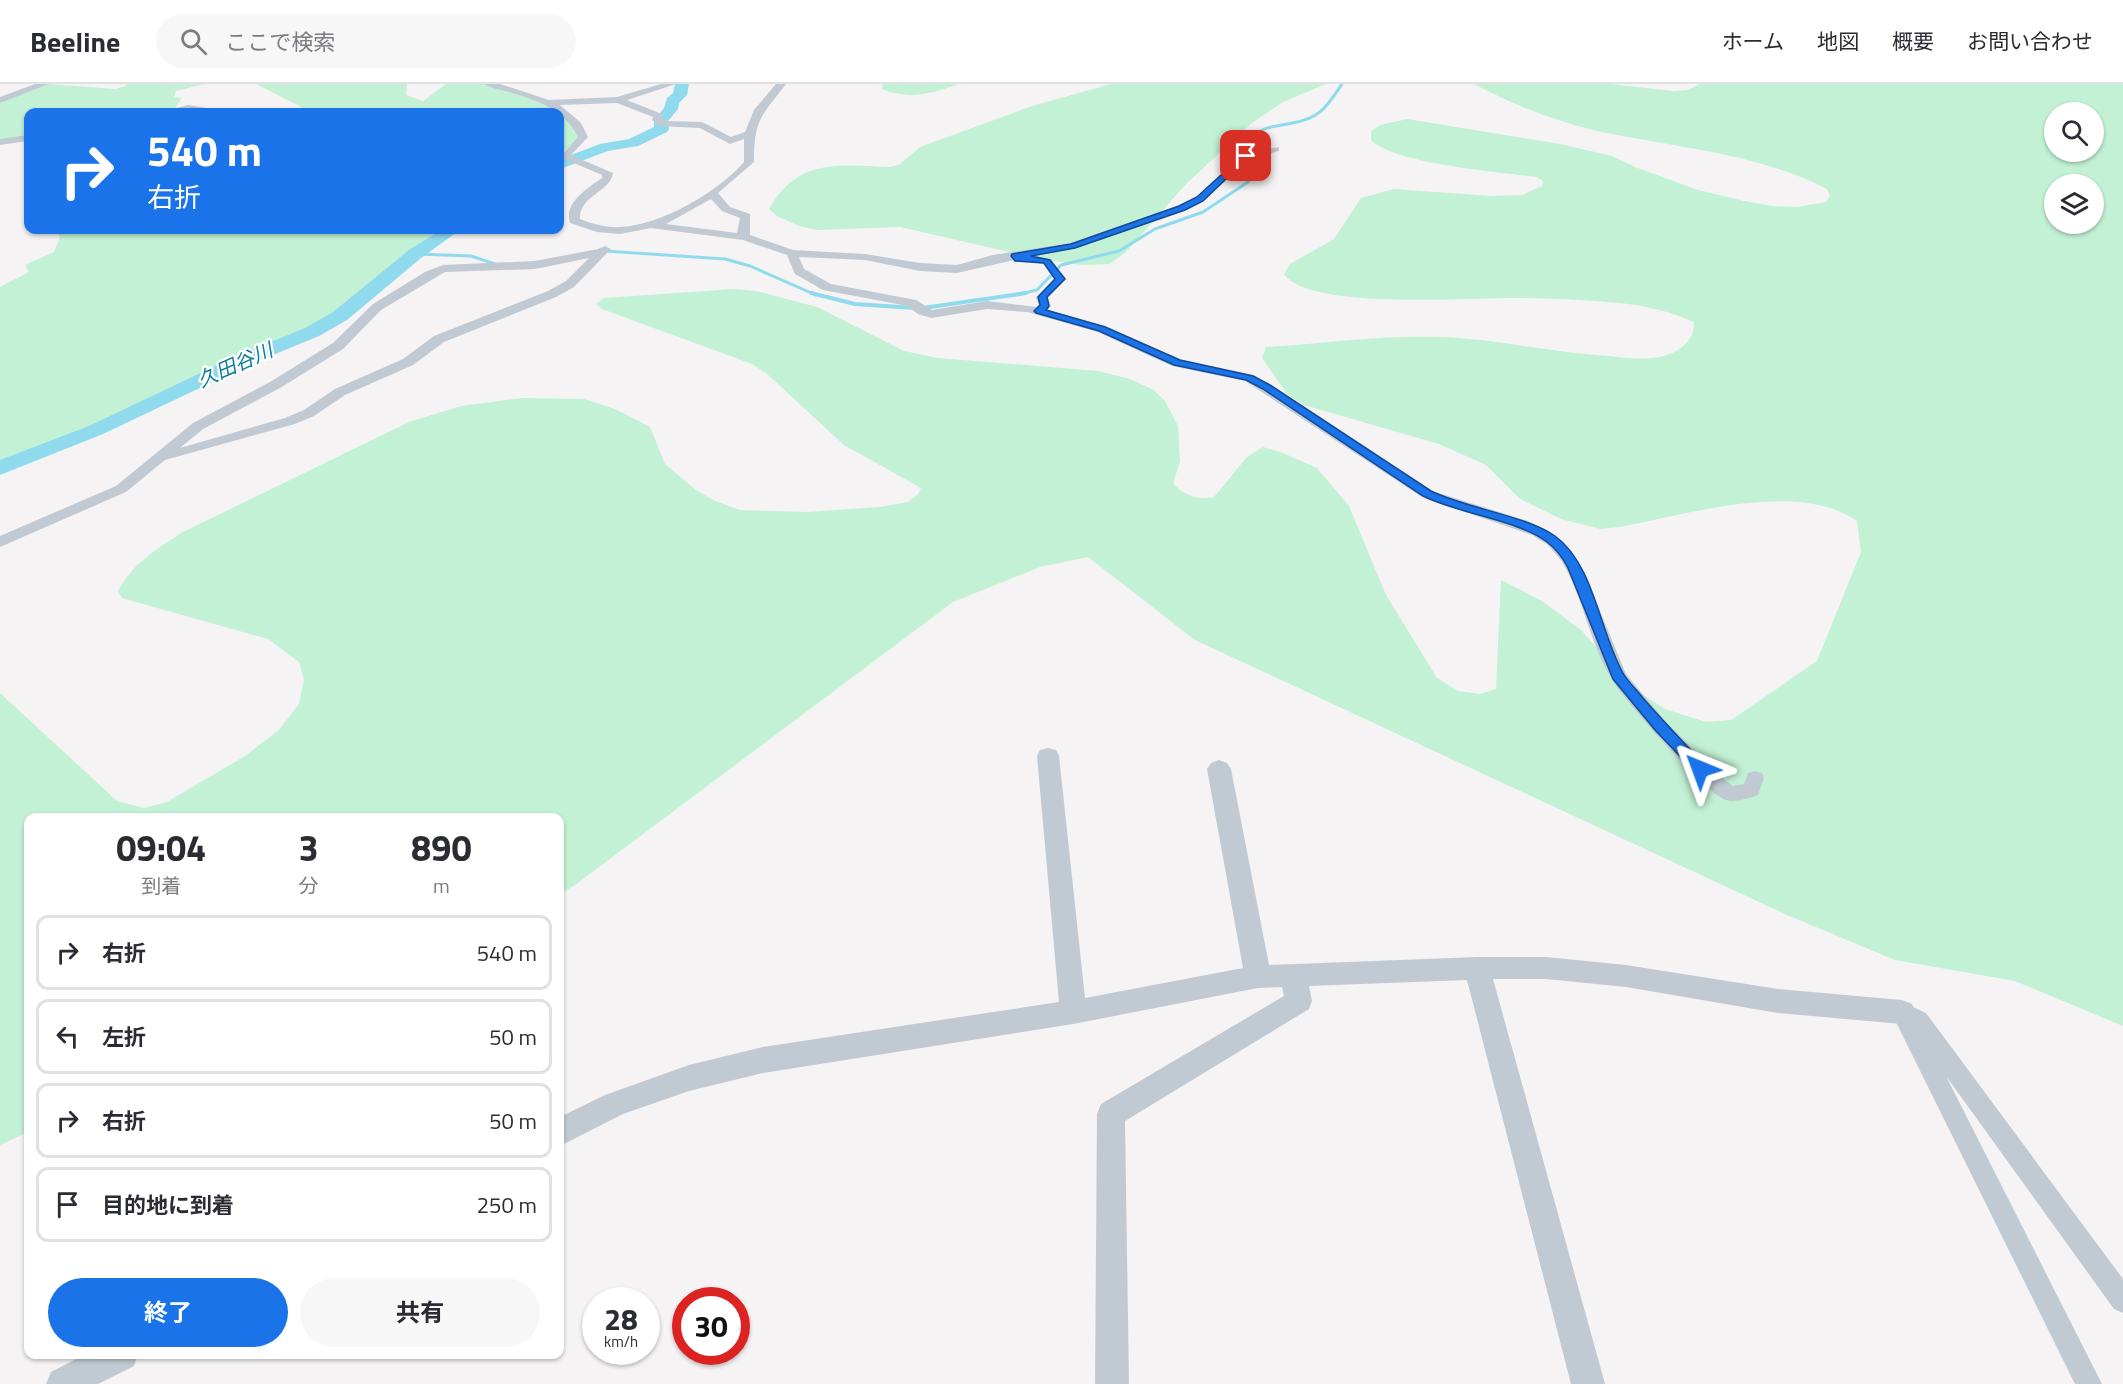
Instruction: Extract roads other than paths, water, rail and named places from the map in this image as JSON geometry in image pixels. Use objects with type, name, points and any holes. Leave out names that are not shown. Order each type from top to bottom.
[{"type":"street","points":[[0,100],[44,84]]},
{"type":"street","points":[[489,84],[551,102],[618,100],[672,84]]},
{"type":"street","points":[[564,114],[581,129],[583,137],[564,156],[608,173],[608,177],[579,203],[573,215],[574,221],[622,232],[651,225],[713,194],[746,167],[749,162],[749,134],[759,110],[781,84]]},
{"type":"street","points":[[618,100],[659,116],[657,120],[662,123],[702,125],[730,141],[749,134]]},
{"type":"street","points":[[551,102],[558,108]]},
{"type":"street","points":[[0,142],[24,139]]},
{"type":"street","points":[[651,225],[745,237],[792,253],[865,257],[941,269],[969,267],[993,259],[1072,246],[1182,208],[1200,199],[1246,156],[1275,149]]},
{"type":"street","points":[[713,194],[726,208],[746,216],[743,233],[745,237]]},
{"type":"street","points":[[161,457],[291,421],[309,413],[340,392],[408,362],[440,339],[552,294],[570,284],[622,232]]},
{"type":"street","points":[[0,542],[121,489],[161,457],[173,444],[198,426],[275,385],[338,346],[377,307],[429,274],[443,269],[535,265],[602,252]]},
{"type":"street","points":[[792,253],[799,271],[827,287],[912,303],[922,311],[931,314],[1002,305],[1039,311],[1102,329],[1177,363],[1250,378],[1427,494],[1445,503],[1534,529],[1552,540],[1565,553],[1574,568],[1618,676],[1660,727],[1714,782],[1730,794],[1750,790],[1755,778]]},
{"type":"street","points":[[1015,256],[1018,259],[1038,258],[1047,261],[1060,279],[1042,297],[1045,306],[1039,311]]},
{"type":"street","points":[[1048,756],[1074,1012]]},
{"type":"street","points":[[1219,769],[1258,977]]},
{"type":"street","points":[[564,1130],[615,1104],[688,1078],[763,1060],[1074,1012],[1258,977],[1477,968],[1546,968],[1581,971],[1626,976],[1778,1001],[1902,1012],[1918,1020],[2123,1300]]},
{"type":"street","points":[[1477,968],[1588,1384]]},
{"type":"street","points":[[1112,1384],[1112,1114],[1299,1001],[1292,974]]},
{"type":"street","points":[[1902,1012],[2089,1384]]},
{"type":"street","points":[[63,1384],[108,1366]]},
{"type":"waterway","name":"久田谷川","points":[[564,162],[605,147],[633,143],[662,129],[661,121],[671,109],[672,101],[680,95],[682,84]]},
{"type":"waterway","points":[[1022,294],[1037,290],[1061,265],[1119,251],[1155,229],[1203,212],[1248,182],[1265,167],[1254,141],[1260,131],[1302,121],[1317,114],[1327,105],[1342,84]]},
{"type":"waterway","name":"久田谷川","points":[[0,468],[96,430],[239,362],[312,332],[340,316],[415,254],[446,234]]},
{"type":"waterway","points":[[605,251],[725,259],[750,266],[812,293]]},
{"type":"waterway","points":[[415,254],[471,256],[495,264]]},
{"type":"waterway","points":[[812,293],[855,304],[915,308]]},
{"type":"waterway","points":[[812,293],[816,295]]},
{"type":"waterway","points":[[1022,294],[1026,293]]},
{"type":"waterway","points":[[923,308],[1022,294]]},
{"type":"waterway","points":[[1016,295],[1022,294]]}]
